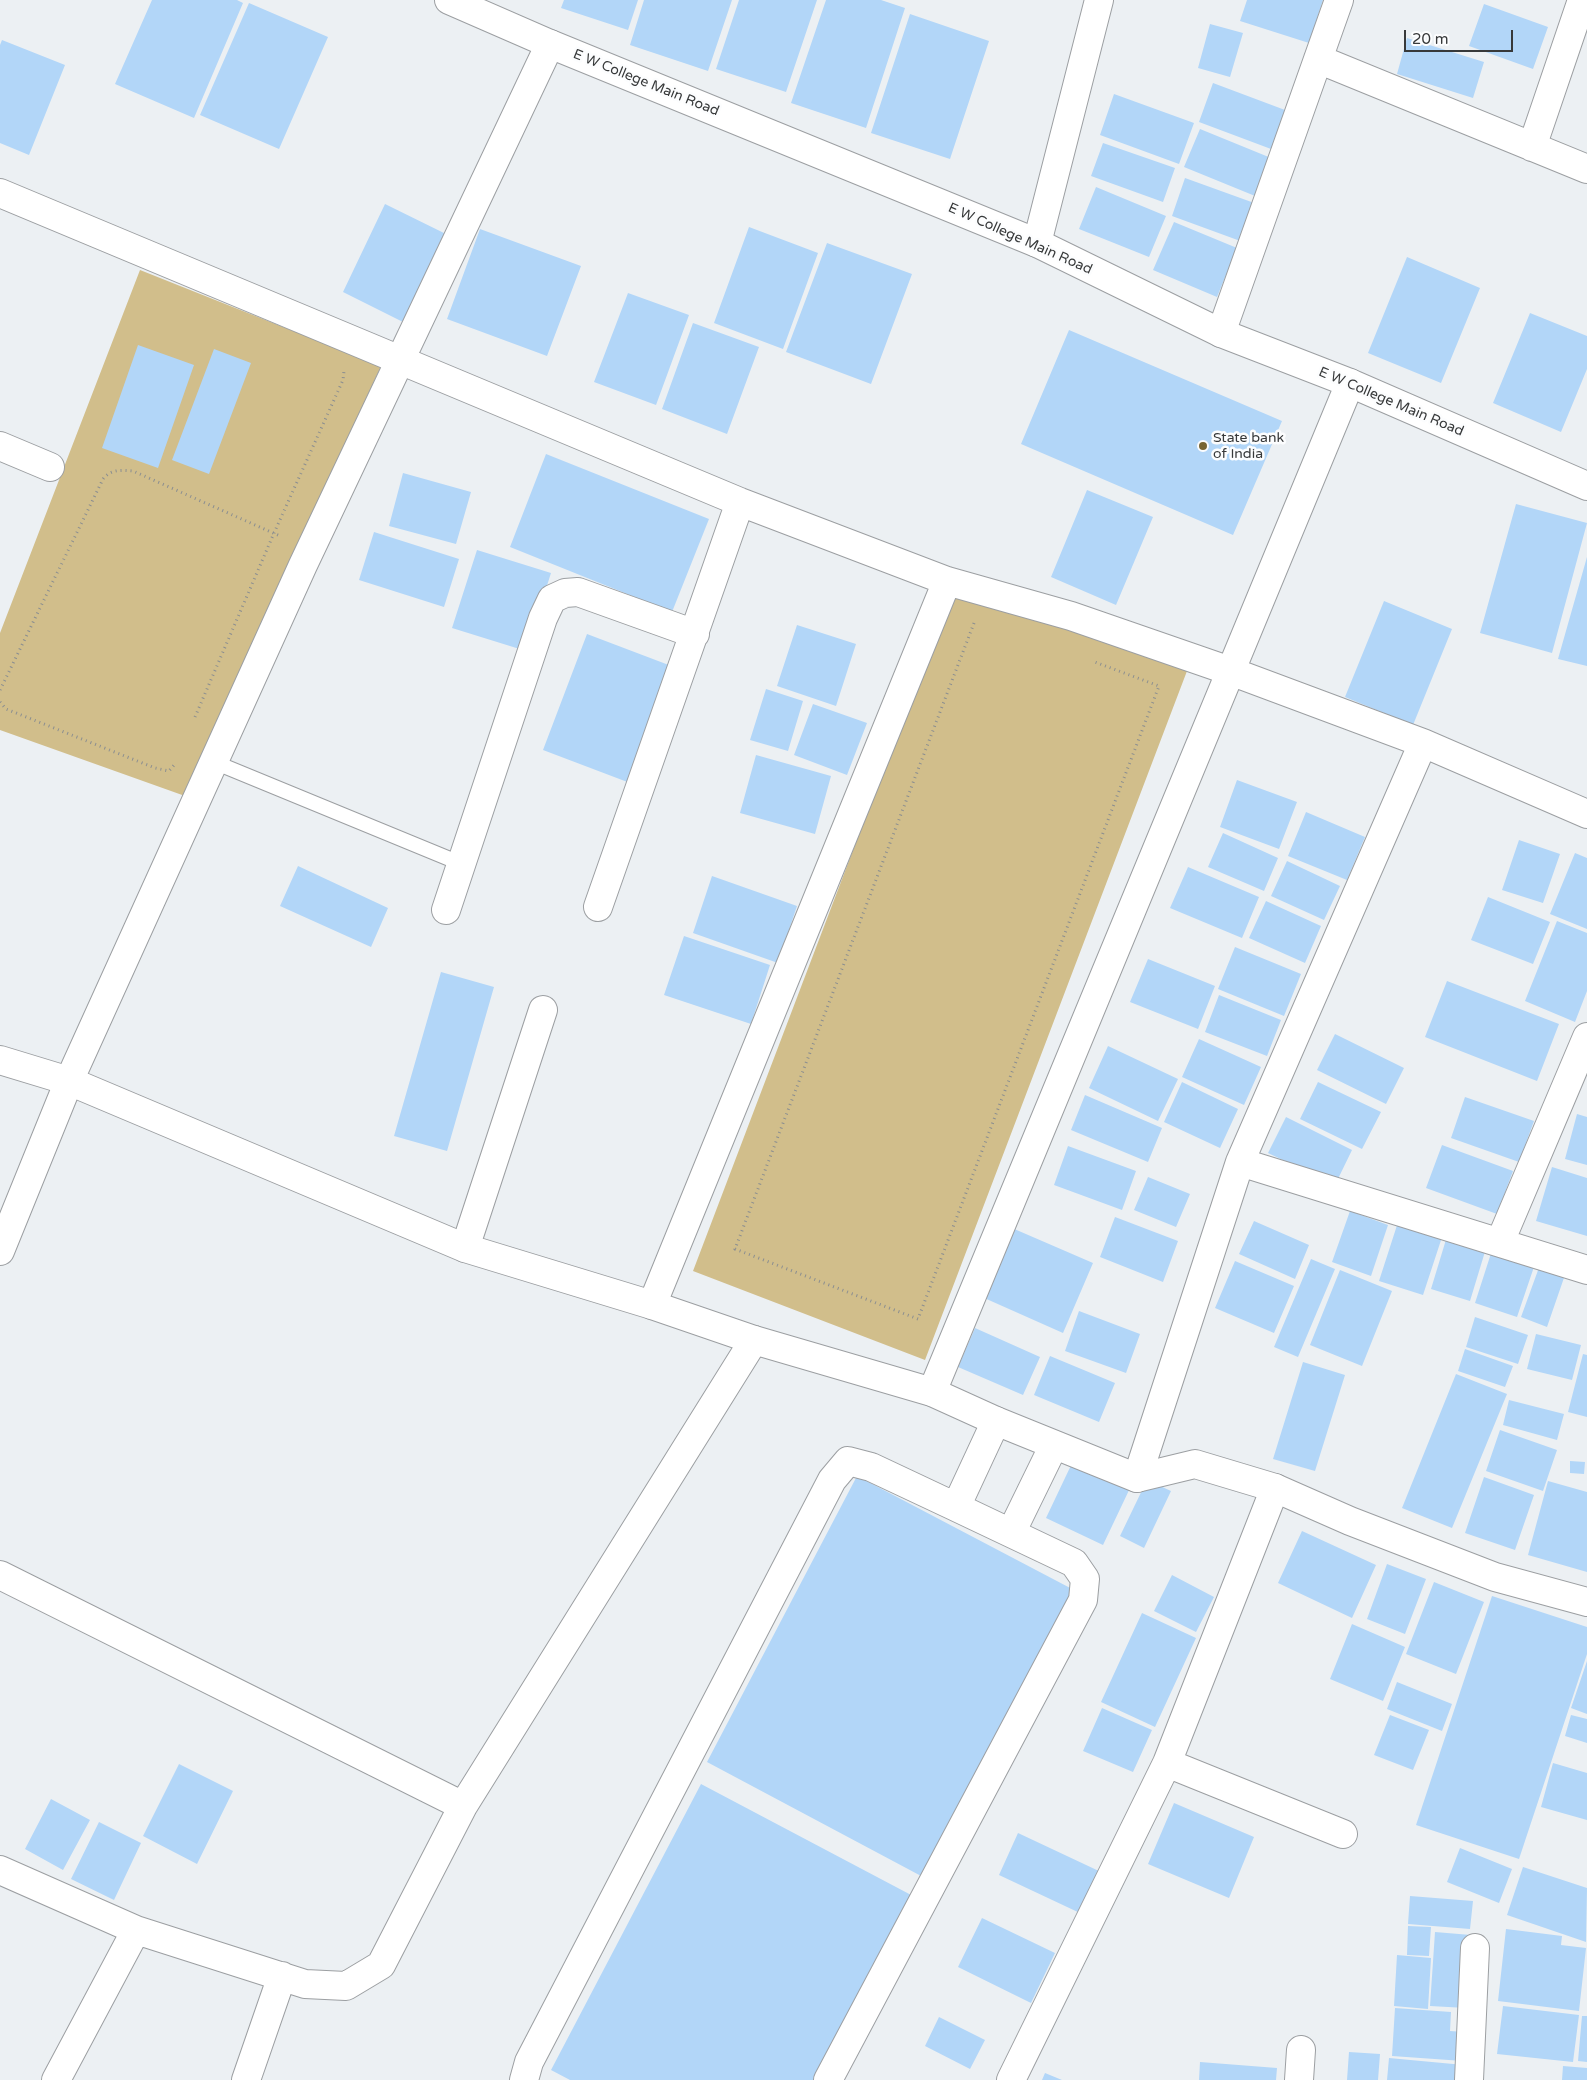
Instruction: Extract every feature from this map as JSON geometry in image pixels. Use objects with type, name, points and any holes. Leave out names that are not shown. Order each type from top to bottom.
[{"type":"street","name":"E W College Main Road","points":[[449,0],[550,44],[1037,243],[1221,333],[1350,383],[1587,486]]},
{"type":"street","points":[[1037,243],[1098,0]]},
{"type":"street","points":[[1221,333],[1339,0]]},
{"type":"street","points":[[1532,147],[1582,0]]},
{"type":"street","points":[[0,1251],[68,1081],[400,360],[550,44]]},
{"type":"street","points":[[1318,59],[1587,169]]},
{"type":"street","points":[[0,193],[740,502],[947,581],[1071,616],[1230,671],[1423,743],[1587,814]]},
{"type":"street","points":[[932,1392],[1350,383]]},
{"type":"street","points":[[0,446],[50,467]]},
{"type":"street","points":[[598,908],[740,502]]},
{"type":"street","points":[[652,1305],[947,581]]},
{"type":"street","points":[[446,910],[543,618],[552,599],[565,593],[578,592],[695,634]]},
{"type":"street","points":[[1137,1478],[1240,1162],[1423,743]]},
{"type":"street","points":[[465,1248],[543,1010]]},
{"type":"street","points":[[1500,1242],[1587,1037]]},
{"type":"street","points":[[0,1060],[68,1081],[465,1248],[652,1305],[754,1340],[932,1392],[996,1421],[1137,1478],[1195,1464],[1275,1488],[1350,1521],[1495,1577],[1587,1602]]},
{"type":"street","points":[[1240,1162],[1587,1270]]},
{"type":"street","points":[[0,1870],[136,1930],[305,1984],[346,1986],[381,1965],[463,1806],[754,1340]]},
{"type":"street","points":[[956,1506],[996,1421]]},
{"type":"street","points":[[1011,1533],[1054,1445]]},
{"type":"street","points":[[524,2080],[529,2062],[832,1480],[848,1461],[871,1467],[1074,1563],[1085,1579],[1083,1600],[828,2080]]},
{"type":"street","points":[[1011,2080],[1167,1763],[1275,1488]]},
{"type":"street","points":[[0,1575],[463,1806]]},
{"type":"street","points":[[1167,1763],[1343,1834]]},
{"type":"street","points":[[56,2080],[136,1930]]},
{"type":"street","points":[[1469,2080],[1475,1948]]},
{"type":"street","points":[[246,2080],[282,1976]]},
{"type":"street","points":[[1299,2080],[1301,2050]]},
{"type":"lane","points":[[214,762],[462,864]]},
{"type":"path","points":[[192,726],[274,533],[343,380],[344,370]]},
{"type":"path","points":[[0,690],[102,479],[107,473],[119,470],[133,471],[274,533]]},
{"type":"path","points":[[977,616],[736,1249],[918,1319],[1159,686],[1086,658]]},
{"type":"path","points":[[0,702],[6,709],[155,768],[169,771],[176,762]]},
{"type":"shaded area","points":[[140,270],[381,366],[185,796],[0,730],[0,633]]},
{"type":"shaded area","points":[[955,582],[1187,671],[925,1360],[693,1271]]},
{"type":"building","points":[[152,0],[237,0],[243,3],[194,118],[115,84]]},
{"type":"building","points":[[564,0],[638,0],[628,30],[561,8]]},
{"type":"building","points":[[644,0],[732,0],[708,71],[630,45]]},
{"type":"building","points":[[739,0],[817,0],[786,92],[716,69]]},
{"type":"building","points":[[826,0],[881,0],[905,8],[866,128],[791,103]]},
{"type":"building","points":[[1247,0],[1323,0],[1309,43],[1240,21]]},
{"type":"building","points":[[249,3],[328,37],[279,149],[200,115]]},
{"type":"building","points":[[1484,4],[1548,27],[1533,69],[1469,46]]},
{"type":"building","points":[[910,14],[989,41],[950,159],[871,133]]},
{"type":"building","points":[[1210,24],[1243,33],[1230,77],[1198,68]]},
{"type":"building","points":[[1407,38],[1484,62],[1473,98],[1397,74]]},
{"type":"building","points":[[2,40],[65,65],[29,155],[0,143],[0,45]]},
{"type":"building","points":[[1213,83],[1293,113],[1279,152],[1199,122]]},
{"type":"building","points":[[1114,94],[1194,123],[1179,164],[1100,135]]},
{"type":"building","points":[[1200,129],[1276,160],[1260,198],[1184,167]]},
{"type":"building","points":[[1103,143],[1175,168],[1163,202],[1091,176]]},
{"type":"building","points":[[1185,178],[1257,204],[1243,242],[1172,216]]},
{"type":"building","points":[[1096,187],[1166,216],[1149,257],[1079,229]]},
{"type":"building","points":[[385,204],[448,235],[405,323],[343,292]]},
{"type":"building","points":[[1174,222],[1237,248],[1217,297],[1153,270]]},
{"type":"building","points":[[749,227],[818,253],[783,349],[714,323]]},
{"type":"building","points":[[480,229],[581,266],[547,356],[447,319]]},
{"type":"building","points":[[827,243],[912,274],[871,384],[786,352]]},
{"type":"building","points":[[1407,257],[1480,288],[1441,383],[1368,353]]},
{"type":"building","points":[[628,293],[689,315],[656,405],[594,382]]},
{"type":"building","points":[[1530,313],[1587,336],[1587,369],[1561,432],[1493,403]]},
{"type":"building","points":[[693,323],[759,347],[727,434],[662,409]]},
{"type":"building","points":[[1069,330],[1282,421],[1233,535],[1021,444]]},
{"type":"building","points":[[138,345],[194,365],[158,468],[102,448]]},
{"type":"building","points":[[214,349],[251,363],[209,474],[172,460]]},
{"type":"building","points":[[546,454],[709,519],[672,612],[510,547]]},
{"type":"building","points":[[403,473],[471,492],[456,544],[389,526]]},
{"type":"building","points":[[1087,490],[1153,517],[1116,605],[1051,577]]},
{"type":"building","points":[[1516,504],[1587,523],[1552,653],[1480,633]]},
{"type":"building","points":[[374,532],[459,559],[444,607],[359,580]]},
{"type":"building","points":[[477,550],[551,573],[526,651],[452,628]]},
{"type":"building","points":[[1587,557],[1587,666],[1558,659]]},
{"type":"building","points":[[1384,601],[1452,629],[1413,725],[1345,697]]},
{"type":"building","points":[[797,625],[856,644],[836,706],[777,686]]},
{"type":"building","points":[[587,634],[674,667],[630,783],[543,750]]},
{"type":"building","points":[[766,689],[803,701],[788,751],[750,740]]},
{"type":"building","points":[[813,704],[867,723],[847,775],[794,755]]},
{"type":"building","points":[[756,755],[831,776],[815,834],[740,813]]},
{"type":"building","points":[[1237,780],[1297,802],[1279,849],[1220,827]]},
{"type":"building","points":[[1306,812],[1365,837],[1347,880],[1288,856]]},
{"type":"building","points":[[1223,833],[1278,858],[1264,891],[1208,867]]},
{"type":"building","points":[[1519,840],[1560,854],[1543,903],[1502,890]]},
{"type":"building","points":[[1575,853],[1587,858],[1587,929],[1550,914]]},
{"type":"building","points":[[1287,861],[1340,886],[1324,920],[1271,896]]},
{"type":"building","points":[[298,866],[388,908],[371,947],[280,906]]},
{"type":"building","points":[[1188,867],[1259,897],[1242,938],[1170,908]]},
{"type":"building","points":[[712,876],[797,906],[778,963],[693,933]]},
{"type":"building","points":[[1488,897],[1550,922],[1533,964],[1471,940]]},
{"type":"building","points":[[1266,901],[1321,926],[1305,963],[1249,938]]},
{"type":"building","points":[[1557,921],[1587,933],[1587,991],[1575,1022],[1525,1001]]},
{"type":"building","points":[[684,936],[770,965],[751,1024],[664,995]]},
{"type":"building","points":[[1235,947],[1301,974],[1284,1016],[1218,989]]},
{"type":"building","points":[[1148,959],[1215,986],[1198,1029],[1130,1002]]},
{"type":"building","points":[[441,972],[494,987],[447,1151],[394,1136]]},
{"type":"building","points":[[1447,981],[1559,1024],[1537,1081],[1425,1037]]},
{"type":"building","points":[[1219,995],[1281,1020],[1267,1056],[1205,1032]]},
{"type":"building","points":[[1335,1034],[1404,1068],[1386,1104],[1317,1070]]},
{"type":"building","points":[[1199,1039],[1261,1067],[1244,1105],[1182,1077]]},
{"type":"building","points":[[1108,1046],[1178,1079],[1158,1121],[1089,1088]]},
{"type":"building","points":[[1182,1082],[1238,1109],[1220,1148],[1164,1122]]},
{"type":"building","points":[[1318,1082],[1381,1112],[1362,1149],[1300,1119]]},
{"type":"building","points":[[1085,1095],[1162,1128],[1148,1162],[1071,1130]]},
{"type":"building","points":[[1465,1097],[1534,1121],[1519,1162],[1451,1138]]},
{"type":"building","points":[[1577,1114],[1587,1117],[1587,1165],[1565,1159]]},
{"type":"building","points":[[1286,1117],[1352,1150],[1335,1185],[1268,1153]]},
{"type":"building","points":[[1442,1145],[1513,1171],[1497,1214],[1426,1188]]},
{"type":"building","points":[[1068,1146],[1136,1171],[1122,1210],[1054,1185]]},
{"type":"building","points":[[1552,1167],[1587,1178],[1587,1236],[1536,1221]]},
{"type":"building","points":[[1148,1177],[1190,1194],[1176,1227],[1134,1210]]},
{"type":"building","points":[[1350,1211],[1388,1225],[1371,1276],[1332,1262]]},
{"type":"building","points":[[1400,1216],[1444,1231],[1423,1295],[1379,1281]]},
{"type":"building","points":[[1115,1217],[1178,1241],[1163,1282],[1100,1257]]},
{"type":"building","points":[[1254,1221],[1309,1245],[1295,1279],[1239,1254]]},
{"type":"building","points":[[1012,1228],[1093,1263],[1063,1333],[982,1297]]},
{"type":"building","points":[[1448,1233],[1487,1245],[1470,1301],[1431,1289]]},
{"type":"building","points":[[1494,1244],[1537,1258],[1517,1317],[1475,1303]]},
{"type":"building","points":[[1311,1259],[1335,1269],[1298,1357],[1274,1347]]},
{"type":"building","points":[[1235,1261],[1294,1286],[1274,1333],[1215,1308]]},
{"type":"building","points":[[1541,1262],[1566,1272],[1547,1327],[1521,1317]]},
{"type":"building","points":[[1340,1270],[1392,1291],[1362,1366],[1310,1345]]},
{"type":"building","points":[[1079,1311],[1140,1334],[1126,1373],[1065,1351]]},
{"type":"building","points":[[1475,1317],[1528,1335],[1518,1364],[1466,1347]]},
{"type":"building","points":[[975,1328],[1040,1357],[1023,1395],[958,1367]]},
{"type":"building","points":[[1536,1334],[1581,1345],[1572,1380],[1527,1369]]},
{"type":"building","points":[[1465,1349],[1513,1366],[1505,1387],[1458,1371]]},
{"type":"building","points":[[1583,1354],[1587,1355],[1587,1417],[1568,1412]]},
{"type":"building","points":[[1050,1356],[1115,1383],[1099,1422],[1034,1395]]},
{"type":"building","points":[[1303,1362],[1345,1375],[1315,1471],[1273,1459]]},
{"type":"building","points":[[1456,1374],[1507,1394],[1452,1528],[1402,1508]]},
{"type":"building","points":[[1509,1400],[1564,1414],[1557,1440],[1503,1425]]},
{"type":"building","points":[[1500,1430],[1557,1450],[1543,1491],[1486,1471]]},
{"type":"building","points":[[1074,1459],[1131,1486],[1103,1545],[1046,1518]]},
{"type":"building","points":[[1570,1461],[1585,1462],[1584,1474],[1570,1473]]},
{"type":"building","points":[[857,1476],[1074,1590],[923,1877],[707,1762]]},
{"type":"building","points":[[1484,1477],[1534,1495],[1515,1550],[1465,1533]]},
{"type":"building","points":[[1147,1480],[1171,1491],[1144,1548],[1120,1536]]},
{"type":"building","points":[[1548,1481],[1587,1492],[1587,1572],[1528,1555]]},
{"type":"building","points":[[1302,1531],[1376,1565],[1352,1618],[1278,1583]]},
{"type":"building","points":[[1387,1564],[1426,1579],[1405,1634],[1367,1619]]},
{"type":"building","points":[[1172,1575],[1214,1597],[1196,1632],[1154,1611]]},
{"type":"building","points":[[1434,1582],[1484,1602],[1456,1674],[1406,1654]]},
{"type":"building","points":[[1492,1596],[1587,1627],[1587,1654],[1519,1859],[1416,1825]]},
{"type":"building","points":[[1142,1613],[1196,1638],[1155,1727],[1101,1702]]},
{"type":"building","points":[[1352,1624],[1405,1647],[1383,1701],[1330,1679]]},
{"type":"building","points":[[1587,1661],[1587,1714],[1571,1708]]},
{"type":"building","points":[[1397,1682],[1452,1704],[1442,1731],[1387,1709]]},
{"type":"building","points":[[1102,1708],[1152,1730],[1133,1772],[1083,1751]]},
{"type":"building","points":[[1390,1715],[1429,1730],[1413,1770],[1374,1755]]},
{"type":"building","points":[[1571,1715],[1587,1719],[1587,1743],[1565,1736]]},
{"type":"building","points":[[1553,1763],[1587,1773],[1587,1820],[1541,1807]]},
{"type":"building","points":[[179,1764],[233,1791],[197,1864],[143,1836]]},
{"type":"building","points":[[701,1784],[913,1896],[817,2080],[570,2080],[551,2070]]},
{"type":"building","points":[[51,1799],[90,1820],[63,1870],[25,1849]]},
{"type":"building","points":[[1174,1803],[1254,1837],[1229,1898],[1148,1864]]},
{"type":"building","points":[[99,1822],[141,1843],[114,1900],[71,1879]]},
{"type":"building","points":[[1018,1833],[1101,1872],[1082,1914],[999,1875]]},
{"type":"building","points":[[1460,1848],[1512,1869],[1499,1903],[1447,1882]]},
{"type":"building","points":[[1523,1867],[1587,1888],[1586,1942],[1507,1915]]},
{"type":"building","points":[[1410,1896],[1473,1901],[1470,1929],[1408,1924]]},
{"type":"building","points":[[982,1918],[1055,1953],[1031,2003],[958,1967]]},
{"type":"building","points":[[1408,1926],[1431,1927],[1429,1956],[1407,1955]]},
{"type":"building","points":[[1506,1929],[1562,1936],[1561,1945],[1586,1948],[1579,2011],[1498,2001]]},
{"type":"building","points":[[1435,1932],[1471,1935],[1466,2008],[1430,2006]]},
{"type":"building","points":[[1397,1955],[1431,1958],[1428,2009],[1394,2006]]},
{"type":"building","points":[[1503,2006],[1579,2015],[1573,2062],[1497,2054]]},
{"type":"building","points":[[1395,2008],[1451,2012],[1450,2031],[1464,2032],[1463,2061],[1392,2056]]},
{"type":"building","points":[[1582,2016],[1587,2016],[1587,2062],[1578,2061]]},
{"type":"building","points":[[939,2017],[985,2040],[970,2069],[925,2046]]},
{"type":"building","points":[[1349,2052],[1380,2054],[1378,2080],[1347,2080]]},
{"type":"building","points":[[1389,2058],[1464,2065],[1463,2080],[1387,2080]]},
{"type":"building","points":[[1200,2062],[1277,2068],[1276,2080],[1199,2080]]},
{"type":"building","points":[[1563,2066],[1587,2068],[1587,2080],[1562,2080]]},
{"type":"building","points":[[1045,2073],[1062,2080],[1042,2080]]},
{"type":"place","name":"State bank of India","points":[[1203,446]]}]
